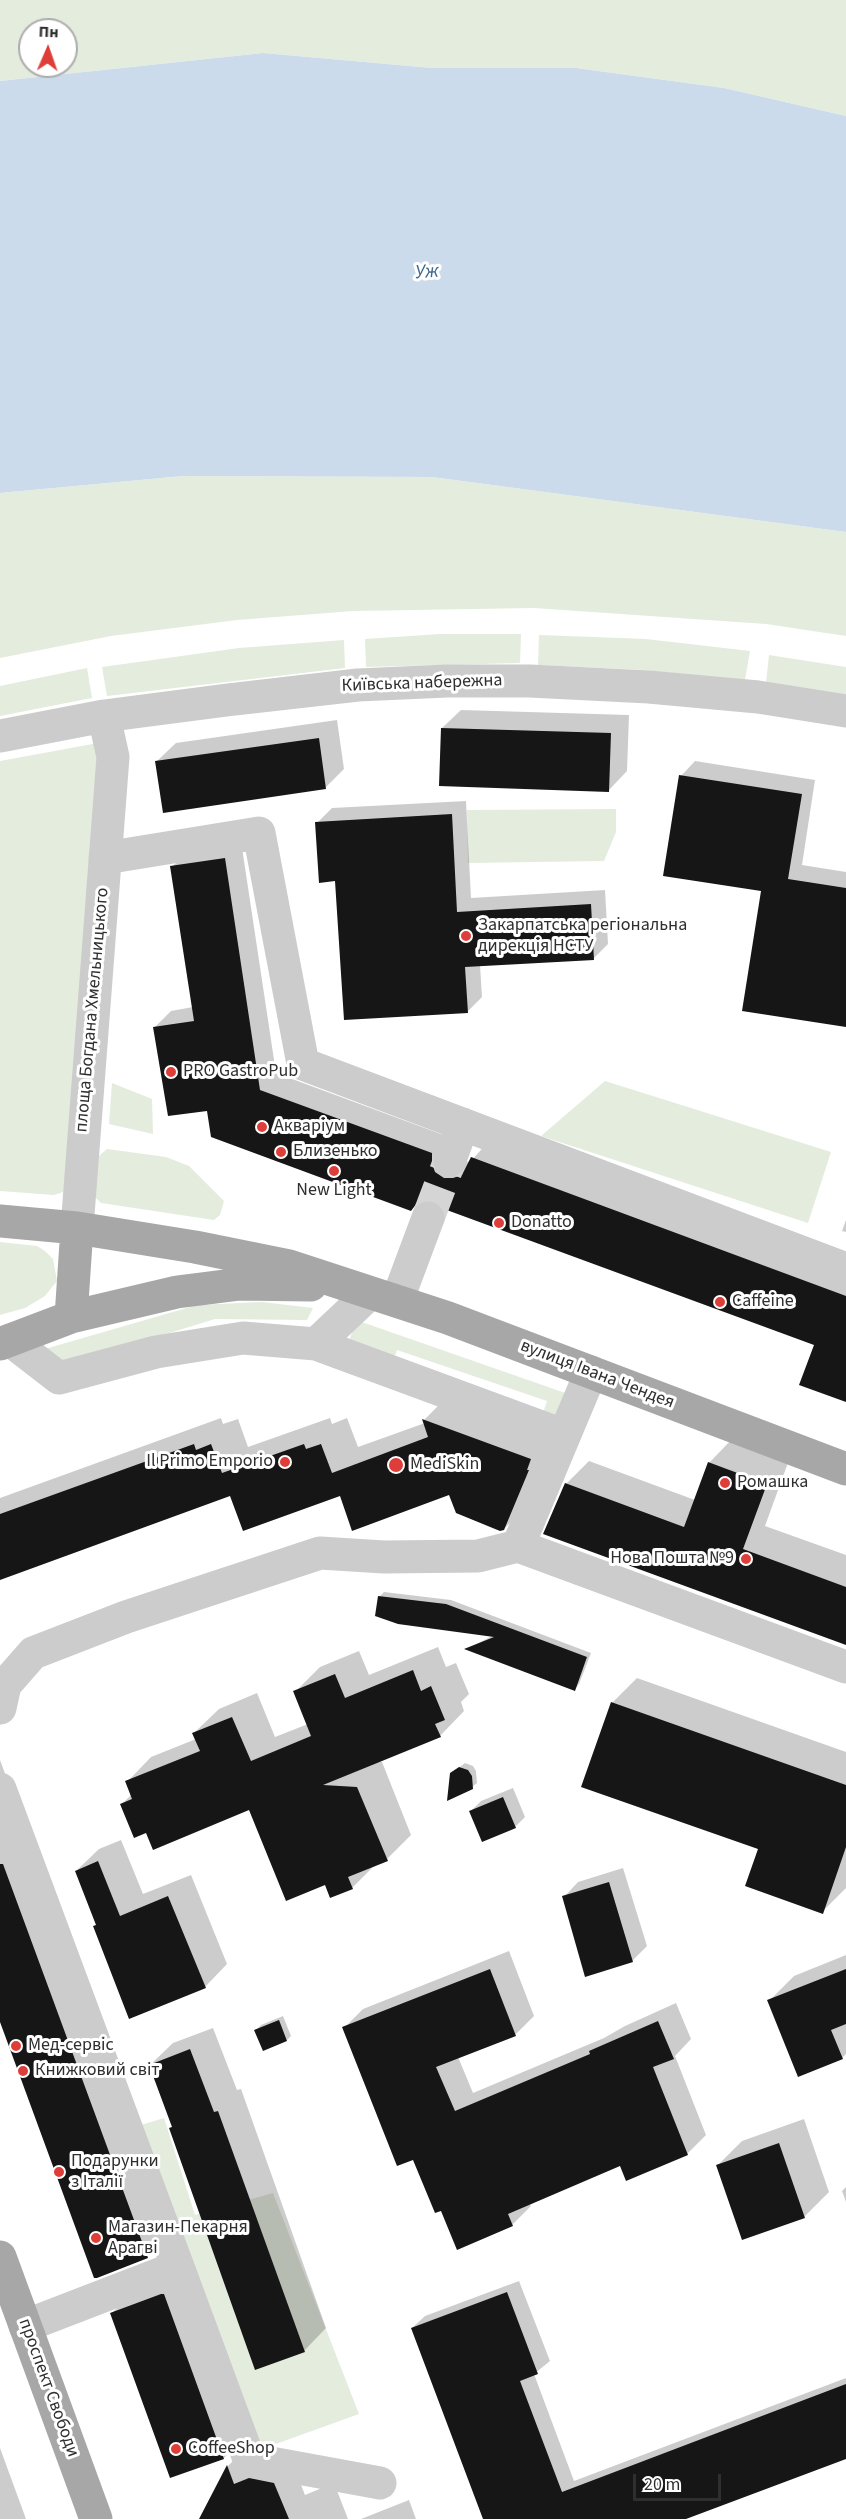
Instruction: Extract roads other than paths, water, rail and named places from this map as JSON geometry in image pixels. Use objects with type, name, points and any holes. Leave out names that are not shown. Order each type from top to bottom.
[{"type":"main road","points":[[0,1221],[77,1228],[71,1317]]},
{"type":"main road","name":"вулиця Івана Чендея","points":[[77,1228],[195,1247],[289,1266],[591,1372],[846,1469]]},
{"type":"main road","name":"вулиця Івана Чендея","points":[[5,1342],[71,1317],[177,1292],[240,1284],[371,1293]]},
{"type":"main road","name":"проспект Свободи","points":[[0,2257],[96,2519]]},
{"type":"street","name":"Київська набережна","points":[[0,736],[104,716],[358,685],[447,681],[530,681],[649,687],[758,697],[846,711]]},
{"type":"street","name":"площа Богдана Хмельницького","points":[[77,1228],[113,757],[104,716]]},
{"type":"street","points":[[105,858],[259,833],[303,1064],[846,1269]]},
{"type":"street","points":[[450,1160],[463,1124]]},
{"type":"street","points":[[316,1344],[371,1293],[428,1218]]},
{"type":"street","points":[[5,1342],[59,1378],[156,1352],[243,1338],[316,1344],[563,1435]]},
{"type":"street","points":[[518,1546],[591,1372]]},
{"type":"street","points":[[0,1708],[5,1684],[33,1653],[126,1617],[320,1553],[384,1557],[478,1556],[518,1546],[846,1667]]},
{"type":"street","points":[[0,1789],[249,2459],[380,2483]]},
{"type":"street","points":[[25,2326],[178,2266]]},
{"type":"water","name":"Уж","points":[[263,53],[432,68],[576,68],[724,88],[846,116],[846,532],[432,477],[183,476],[0,493],[0,81],[28,78],[78,78],[78,73]]},
{"type":"tunnel","points":[[428,1218],[450,1160]]},
{"type":"place","name":"Закарпатська регіональна дирекція НСТУ","points":[[466,936]]},
{"type":"place","name":"PRO GastroPub","points":[[171,1072]]},
{"type":"place","name":"Акваріум","points":[[262,1127]]},
{"type":"place","name":"Близенько","points":[[281,1152]]},
{"type":"place","name":"New Light","points":[[334,1171]]},
{"type":"place","name":"Donatto","points":[[499,1223]]},
{"type":"place","name":"Caffeine","points":[[720,1302]]},
{"type":"place","name":"Il Primo Emporio","points":[[285,1462]]},
{"type":"place","name":"MediSkin","points":[[396,1465]]},
{"type":"place","name":"Ромашка","points":[[725,1483]]},
{"type":"place","name":"Нова Пошта №9","points":[[746,1559]]},
{"type":"place","name":"Мед-сервіс","points":[[16,2046]]},
{"type":"place","name":"Книжковий світ","points":[[23,2071]]},
{"type":"place","name":"Подарунки з Італії","points":[[59,2172]]},
{"type":"place","name":"Магазин-Пекарня Арагві","points":[[96,2238]]},
{"type":"place","name":"CoffeeShop","points":[[176,2449]]}]
